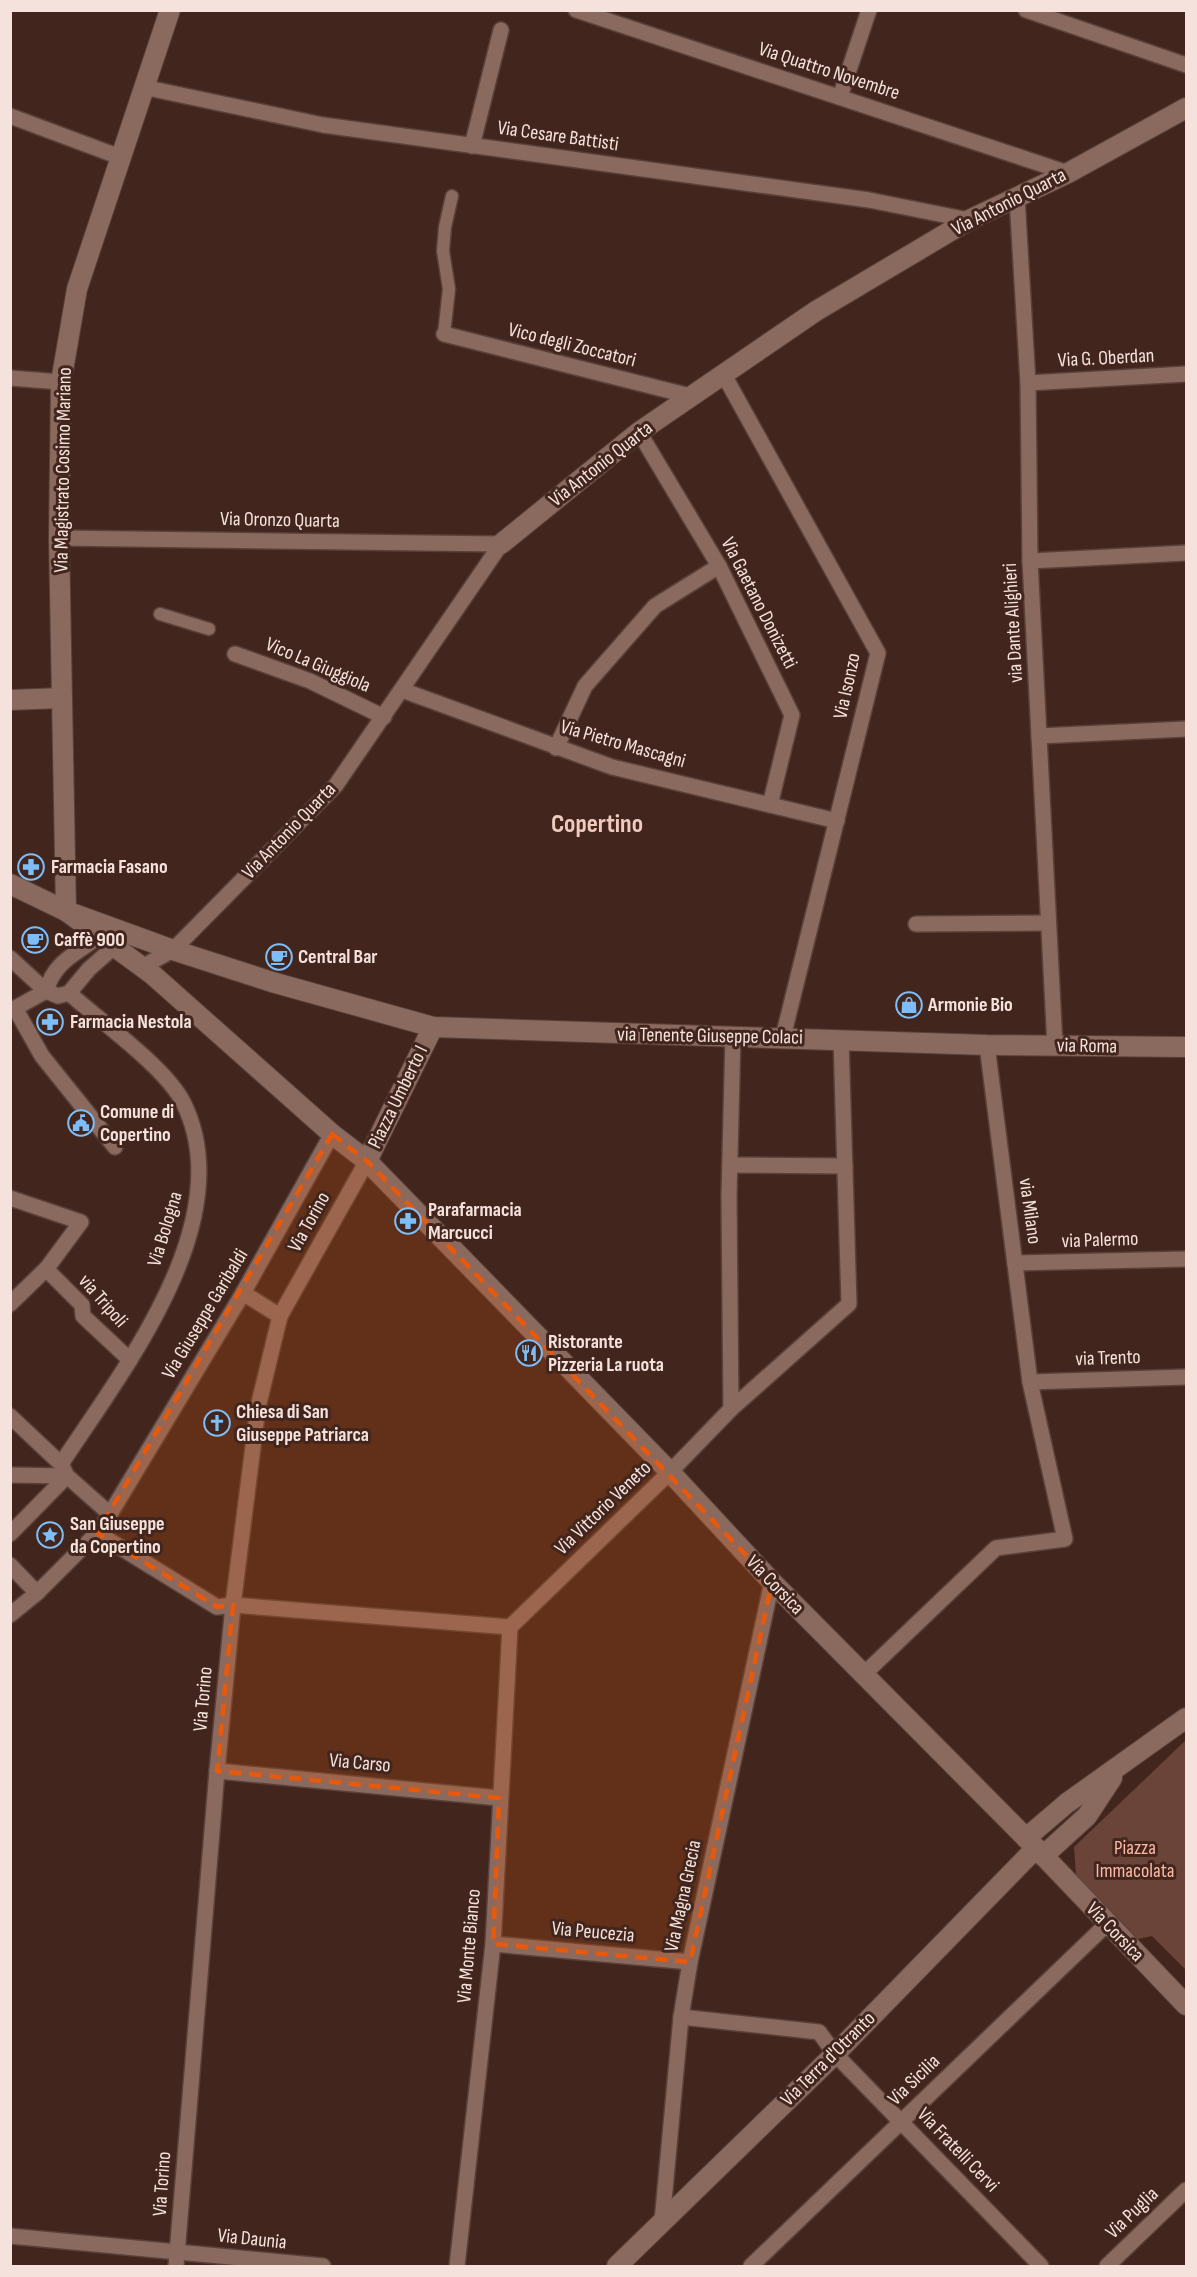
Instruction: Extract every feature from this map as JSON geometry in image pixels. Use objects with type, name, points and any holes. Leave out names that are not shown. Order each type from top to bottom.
[{"type":"street","name":"Via Magistrato Cosimo Mariano","points":[[66,911],[59,538],[62,382],[77,289],[170,10]]},
{"type":"street","name":"Via Quattro Novembre","points":[[576,10],[1068,173]]},
{"type":"street","points":[[840,97],[869,10]]},
{"type":"street","points":[[1026,10],[1186,65]]},
{"type":"street","points":[[472,146],[501,30]]},
{"type":"street","name":"Via Cesare Battisti","points":[[143,87],[323,125],[869,200],[969,220]]},
{"type":"street","name":"Via Antonio Quarta","points":[[142,967],[181,952],[336,785],[501,544],[639,432],[816,311],[969,220],[1068,173],[1186,108]]},
{"type":"street","points":[[10,116],[120,157]]},
{"type":"street","points":[[444,334],[449,289],[443,251],[445,227],[452,196]]},
{"type":"street","name":"via Dante Alighieri","points":[[1017,197],[1028,383],[1030,561],[1054,1046]]},
{"type":"street","name":"Vico degli Zoccatori","points":[[444,334],[690,396]]},
{"type":"street","name":"Via G. Oberdan","points":[[1028,383],[1186,374]]},
{"type":"street","name":"Via Isonzo","points":[[724,375],[878,652],[783,1036]]},
{"type":"street","points":[[10,378],[62,382]]},
{"type":"street","name":"Via Gaetano Donizetti","points":[[639,432],[719,566],[792,715],[770,805]]},
{"type":"street","name":"Via Oronzo Quarta","points":[[59,538],[501,544]]},
{"type":"street","points":[[1030,561],[1186,553]]},
{"type":"street","points":[[556,748],[585,686],[655,606],[719,566]]},
{"type":"street","points":[[160,614],[209,629]]},
{"type":"street","name":"Vico La Giuggiola","points":[[235,654],[310,681],[384,717]]},
{"type":"street","name":"Via Pietro Mascagni","points":[[402,690],[612,767],[837,821]]},
{"type":"street","points":[[10,700],[62,698]]},
{"type":"street","points":[[1039,736],[1186,729]]},
{"type":"street","name":"Piazza Umberto I","points":[[10,884],[66,911],[111,937],[332,1134],[367,1161],[432,1027],[181,952],[111,937]]},
{"type":"street","points":[[916,924],[1048,923]]},
{"type":"street","points":[[111,937],[60,963],[51,975],[46,992],[13,1010],[42,1056],[115,1147]]},
{"type":"street","points":[[10,958],[46,992],[58,996],[69,993],[111,937]]},
{"type":"street","points":[[165,985],[168,972],[181,952]]},
{"type":"street","name":"Via Bologna","points":[[10,1534],[64,1470],[130,1360],[180,1261],[199,1191],[198,1142],[183,1102],[166,1077],[69,993]]},
{"type":"street","name":"via Tenente Giuseppe Colaci","points":[[432,1027],[612,1034],[783,1036],[987,1045]]},
{"type":"street","points":[[731,1409],[730,1165],[733,1035]]},
{"type":"street","name":"Via Vittorio Veneto","points":[[510,1627],[670,1472],[731,1409],[849,1304],[841,1039]]},
{"type":"street","name":"via Roma","points":[[987,1045],[1186,1047]]},
{"type":"street","name":"via Milano","points":[[863,1675],[996,1548],[1065,1539],[1030,1382],[987,1045]]},
{"type":"street","name":"Via Giuseppe Garibaldi","points":[[10,1615],[37,1593],[97,1533],[110,1514],[243,1293],[332,1134]]},
{"type":"street","name":"Via Torino","points":[[177,2259],[233,1605],[258,1407],[280,1316],[367,1161]]},
{"type":"street","name":"Via Corsica","points":[[367,1161],[670,1472],[772,1582],[1035,1848],[1186,2005]]},
{"type":"street","points":[[730,1165],[845,1166]]},
{"type":"street","points":[[10,1198],[81,1222],[45,1269],[10,1304]]},
{"type":"street","name":"via Palermo","points":[[1015,1263],[1186,1259]]},
{"type":"street","name":"via Tripoli","points":[[45,1269],[82,1305],[83,1316],[130,1360]]},
{"type":"street","points":[[243,1293],[280,1316]]},
{"type":"street","name":"via Trento","points":[[1030,1382],[1186,1377]]},
{"type":"street","points":[[10,1416],[110,1514]]},
{"type":"street","points":[[10,1475],[64,1470]]},
{"type":"street","points":[[97,1533],[217,1607],[233,1605],[510,1627]]},
{"type":"street","points":[[10,1564],[37,1593]]},
{"type":"street","name":"Via Magna Grecia","points":[[662,2222],[681,2017],[690,1962],[772,1582]]},
{"type":"street","name":"Via Monte Bianco","points":[[457,2266],[493,1944],[499,1798],[510,1627]]},
{"type":"street","name":"Via Terra d'Otranto","points":[[617,2266],[836,2054],[1035,1848],[1067,1803],[1186,1718]]},
{"type":"street","name":"Via Carso","points":[[218,1771],[499,1798]]},
{"type":"street","name":"Via Sicilia","points":[[751,2266],[1107,1924]]},
{"type":"street","name":"Via Peucezia","points":[[493,1944],[690,1962]]},
{"type":"street","name":"Via Fratelli Cervi","points":[[681,2017],[819,2032],[836,2054],[1041,2266]]},
{"type":"street","name":"Via Puglia","points":[[1107,2266],[1186,2190]]},
{"type":"street","name":"Via Daunia","points":[[10,2236],[177,2259],[322,2266]]},
{"type":"highlighted area","points":[[332,1134],[367,1161],[772,1582],[690,1962],[493,1944],[499,1798],[217,1771],[233,1605],[217,1607],[97,1533]]},
{"type":"green space","name":"Piazza Immacolata","points":[[1186,1740],[1186,1970],[1152,1936],[1138,1939],[1076,1875],[1074,1847]]},
{"type":"place","name":"Farmacia Fasano","points":[[31,867]]},
{"type":"place","name":"Caffè 900","points":[[35,940]]},
{"type":"place","name":"Central Bar","points":[[279,957]]},
{"type":"place","name":"Armonie Bio","points":[[909,1005]]},
{"type":"place","name":"Farmacia Nestola","points":[[50,1022]]},
{"type":"place","name":"Comune di Copertino","points":[[81,1123]]},
{"type":"place","name":"Parafarmacia Marcucci","points":[[408,1221]]},
{"type":"place","name":"Ristorante Pizzeria La ruota","points":[[529,1353]]},
{"type":"place","name":"Chiesa di San Giuseppe Patriarca","points":[[217,1423]]},
{"type":"place","name":"San Giuseppe da Copertino","points":[[50,1535]]},
{"type":"district","name":"Copertino","points":[[597,824]]}]
